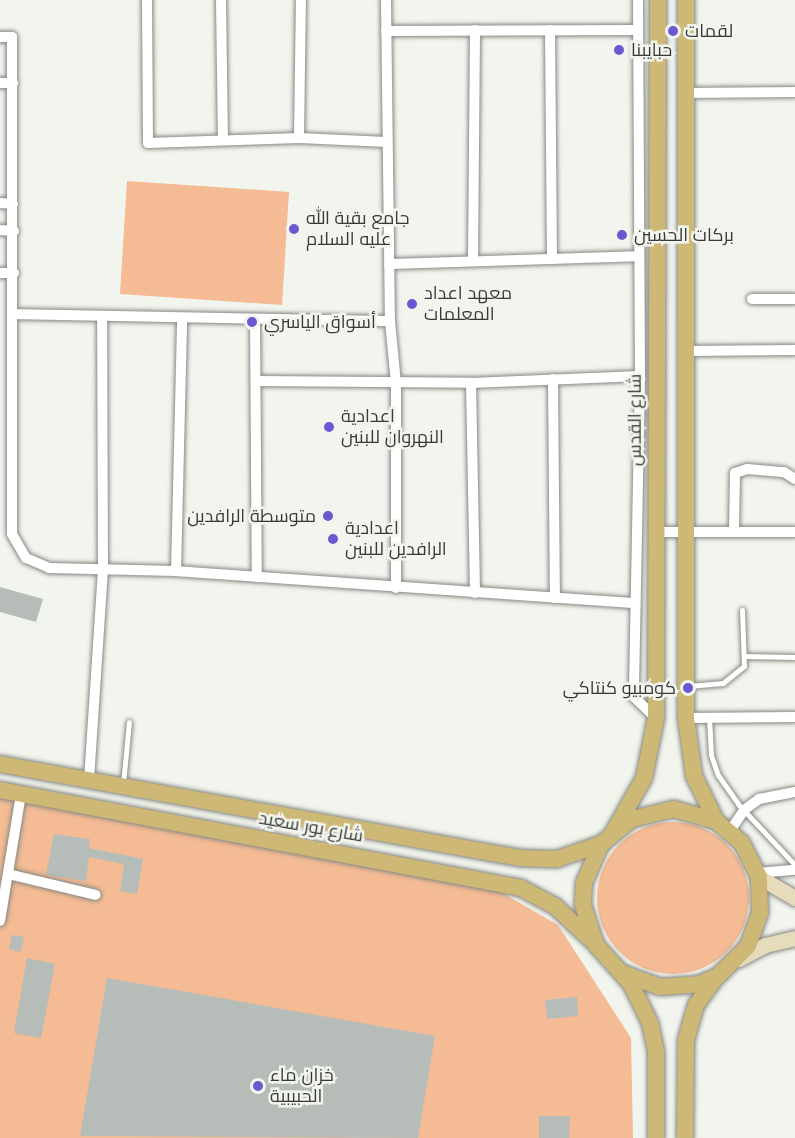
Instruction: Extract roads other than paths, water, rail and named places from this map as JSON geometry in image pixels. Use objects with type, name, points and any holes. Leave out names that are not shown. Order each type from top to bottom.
[{"type":"main road","name":"شارع القدس","points":[[614,831],[644,778],[656,718],[654,532],[658,0]]},
{"type":"main road","points":[[686,0],[687,718],[694,776],[723,826]]},
{"type":"main road","points":[[657,186],[685,188]]},
{"type":"main road","name":"شارع بور سعيد","points":[[0,764],[519,858],[557,859],[601,844]]},
{"type":"main road","name":"شارع بور سعيد","points":[[0,790],[521,888],[555,906],[596,945]]},
{"type":"main road","points":[[154,818],[160,792]]},
{"type":"main road","points":[[656,1138],[654,1036],[645,1009],[622,973],[596,945],[587,926],[584,894],[590,863],[601,844],[614,831],[653,811],[696,813],[723,826],[742,843],[758,875],[761,903],[756,930],[737,961],[718,976],[696,1005],[688,1028],[685,1138]]},
{"type":"main road","points":[[622,973],[660,987],[699,984],[718,976]]},
{"type":"street","points":[[147,0],[148,143],[299,138],[387,141]]},
{"type":"street","points":[[221,0],[223,140]]},
{"type":"street","points":[[299,138],[301,0]]},
{"type":"street","points":[[386,0],[390,321],[396,382],[396,588]]},
{"type":"street","points":[[638,0],[640,376],[634,697],[656,718]]},
{"type":"street","points":[[473,261],[475,30]]},
{"type":"street","points":[[550,30],[552,259]]},
{"type":"street","points":[[386,31],[638,30]]},
{"type":"street","points":[[0,37],[12,37],[14,231],[12,534],[26,558],[49,568],[176,571],[635,603]]},
{"type":"street","points":[[0,83],[13,83]]},
{"type":"street","points":[[686,93],[795,92]]},
{"type":"street","points":[[0,203],[13,204]]},
{"type":"street","points":[[0,230],[14,231]]},
{"type":"street","points":[[389,264],[639,256]]},
{"type":"street","points":[[0,273],[14,273]]},
{"type":"street","points":[[752,299],[795,298]]},
{"type":"street","points":[[14,314],[182,320],[390,321]]},
{"type":"street","points":[[88,780],[103,571],[102,316]]},
{"type":"street","points":[[176,571],[182,320]]},
{"type":"street","points":[[255,320],[257,577]]},
{"type":"street","points":[[685,351],[795,350]]},
{"type":"street","points":[[257,381],[471,383],[640,376]]},
{"type":"street","points":[[553,379],[555,598]]},
{"type":"street","points":[[471,383],[475,592]]},
{"type":"street","points":[[734,531],[735,473],[747,469],[775,471],[795,479]]},
{"type":"street","points":[[654,532],[795,532]]},
{"type":"street","points":[[687,718],[795,717]]},
{"type":"street","points":[[723,826],[759,799],[795,792]]},
{"type":"street","points":[[0,921],[21,794]]},
{"type":"street","points":[[758,875],[795,870]]},
{"type":"street","points":[[8,874],[96,895]]},
{"type":"street","points":[[758,875],[795,898]]},
{"type":"street","points":[[737,961],[765,945],[795,938]]},
{"type":"lane","points":[[686,687],[723,683],[736,675],[744,666],[742,610]]},
{"type":"lane","points":[[744,656],[795,657]]},
{"type":"lane","points":[[709,717],[711,755],[718,775],[744,810],[795,866]]},
{"type":"lane","points":[[123,786],[129,722]]},
{"type":"place","name":"لقمات","points":[[673,31]]},
{"type":"place","name":"حبايبنا","points":[[619,50]]},
{"type":"place","name":"جامع بقية الله عليه السلام","points":[[294,229]]},
{"type":"place","name":"بركات الحسين","points":[[622,235]]},
{"type":"place","name":"معهد اعداد المعلمات","points":[[412,304]]},
{"type":"place","name":"أسواق الياسري","points":[[252,322]]},
{"type":"place","name":"اعدادية النهروان للبنين","points":[[329,427]]},
{"type":"place","name":"متوسطة الرافدين","points":[[328,516]]},
{"type":"place","name":"اعدادية الرافدين للبنين","points":[[333,539]]},
{"type":"place","name":"كومبيو كنتاكي","points":[[688,688]]},
{"type":"place","name":"خزان ماء الحبيبية","points":[[258,1086]]}]
